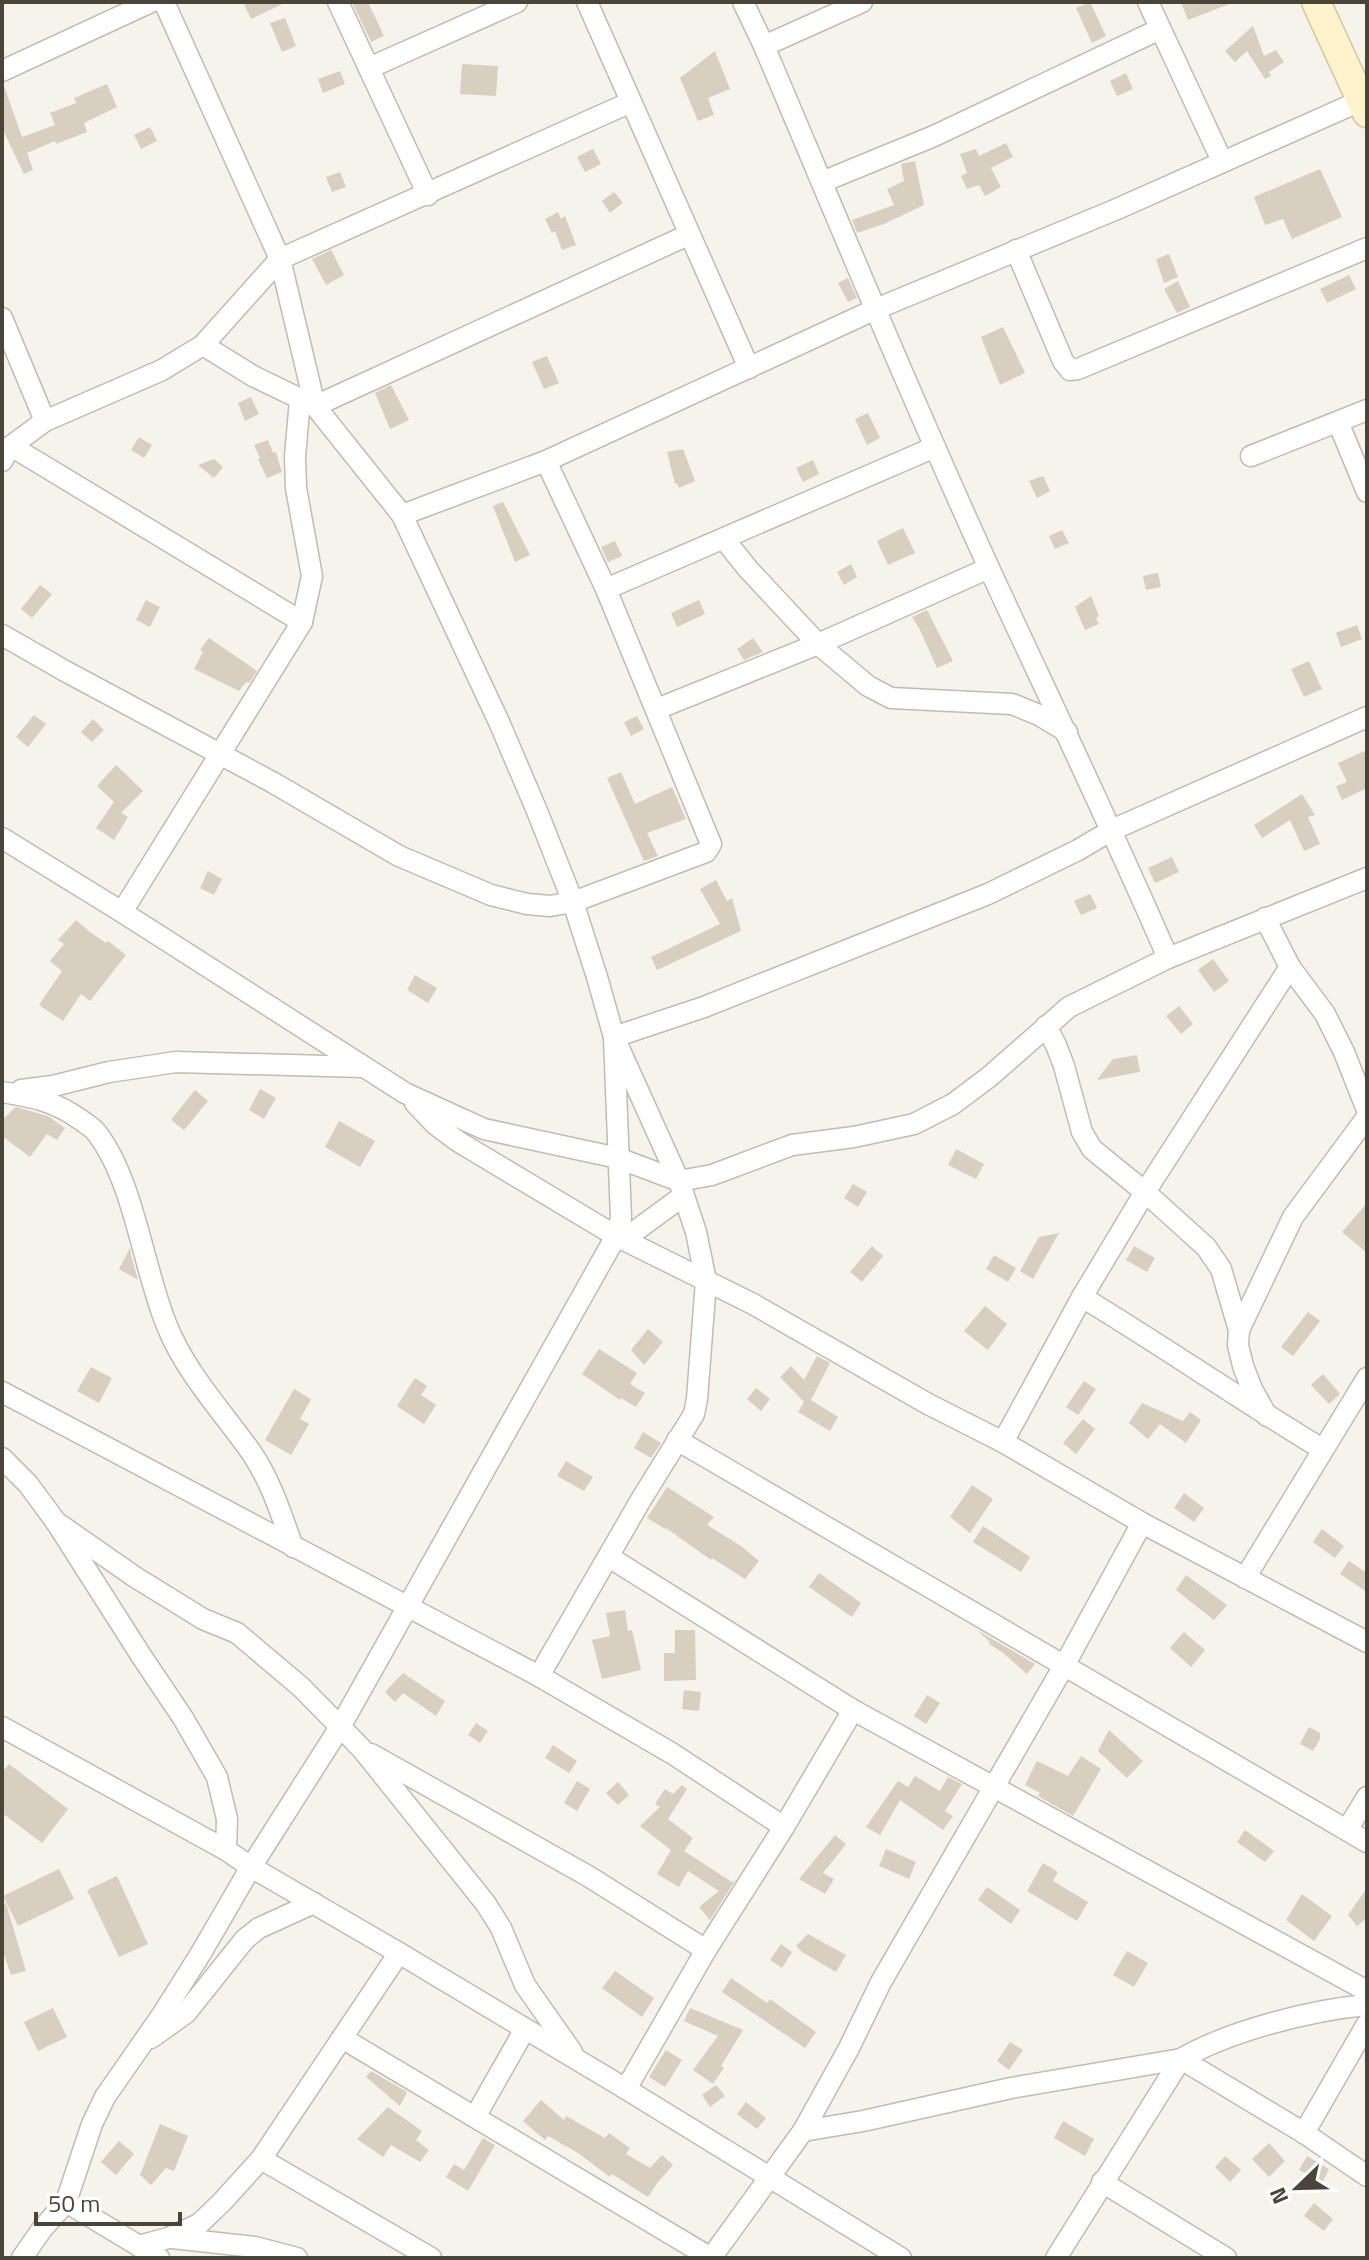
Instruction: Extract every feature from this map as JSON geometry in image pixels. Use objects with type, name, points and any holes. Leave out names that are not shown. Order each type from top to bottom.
[{"type":"street","points":[[2,71],[151,2]]},
{"type":"street","points":[[122,912],[302,622],[312,576],[296,488],[295,456],[308,403],[280,259],[164,2]]},
{"type":"street","points":[[338,2],[428,195]]},
{"type":"street","points":[[369,68],[517,2]]},
{"type":"street","points":[[587,2],[749,368]]},
{"type":"street","points":[[743,2],[935,447],[1168,958]]},
{"type":"street","points":[[764,46],[862,2]]},
{"type":"street","points":[[1148,2],[1222,161]]},
{"type":"street","points":[[402,515],[546,461],[876,309],[1117,209],[1222,161],[1365,104],[1316,2]]},
{"type":"street","points":[[822,182],[934,136],[1160,29]]},
{"type":"street","points":[[302,622],[7,454],[45,421],[162,370],[203,345],[280,259],[631,102]]},
{"type":"street","points":[[308,403],[688,235]]},
{"type":"street","points":[[1016,250],[1063,361],[1070,370],[1106,358],[1367,248]]},
{"type":"street","points":[[2,318],[45,421]]},
{"type":"street","points":[[203,345],[253,376],[308,403],[402,515],[537,811],[573,902],[614,1037],[681,1188],[696,1232],[706,1281],[694,1414],[539,1676]]},
{"type":"street","points":[[1251,456],[1367,410]]},
{"type":"street","points":[[1338,422],[1367,492]]},
{"type":"street","points":[[606,589],[935,447]]},
{"type":"street","points":[[2,635],[343,821],[399,856],[441,876],[491,895],[527,904],[550,906],[573,902],[706,852],[711,844],[606,589],[546,461]]},
{"type":"street","points":[[724,539],[818,644],[868,686],[891,698],[1012,704],[1039,715],[1067,732]]},
{"type":"street","points":[[657,709],[818,644],[989,568]]},
{"type":"street","points":[[614,1037],[704,1007],[988,894],[1112,830],[1367,717]]},
{"type":"street","points":[[2,838],[405,1093],[484,1129],[618,1158],[681,1188]]},
{"type":"street","points":[[22,2258],[66,2202],[92,2124],[105,2097],[201,1953],[251,1867],[340,1727],[406,1606],[619,1238],[681,1188],[712,1175],[792,1145],[854,1137],[914,1124],[953,1104],[989,1077],[1069,1007],[1168,958],[1367,878]]},
{"type":"street","points":[[1265,918],[1290,967],[1325,1014],[1367,1110]]},
{"type":"street","points":[[1003,1442],[1082,1297],[1145,1192],[1290,967]]},
{"type":"street","points":[[1046,1026],[1064,1066],[1082,1132],[1092,1149],[1206,1247],[1221,1269],[1239,1330],[1238,1345],[1243,1366],[1267,1416]]},
{"type":"street","points":[[614,1037],[621,1218],[619,1238]]},
{"type":"street","points":[[2,1092],[53,1086],[109,1072],[176,1062],[363,1067]]},
{"type":"street","points":[[2,1092],[62,1107],[94,1129],[112,1158],[128,1199],[167,1327],[190,1371],[252,1454],[273,1491],[293,1547]]},
{"type":"street","points":[[405,1093],[436,1125],[459,1142],[619,1238],[753,1304],[1142,1523],[1367,1642]]},
{"type":"street","points":[[1239,1330],[1293,1217],[1367,1117]]},
{"type":"street","points":[[1082,1297],[1322,1449]]},
{"type":"street","points":[[1245,1578],[1367,1378]]},
{"type":"street","points":[[2,1392],[539,1676],[673,1754],[784,1827]]},
{"type":"street","points":[[677,1440],[1367,1842]]},
{"type":"street","points":[[2,1458],[28,1484],[56,1522],[183,1718],[217,1777],[227,1819],[226,1850]]},
{"type":"street","points":[[56,1522],[203,1619],[237,1633],[301,1687],[362,1749],[486,1904],[501,1928],[525,1985],[580,2062]]},
{"type":"street","points":[[342,2038],[711,2258],[803,2131],[881,1982],[1065,1664],[1142,1523]]},
{"type":"street","points":[[609,1557],[853,1710],[1367,1991]]},
{"type":"street","points":[[626,2089],[706,1950],[853,1710]]},
{"type":"street","points":[[2,1727],[226,1850],[626,2089],[898,2257]]},
{"type":"street","points":[[362,1749],[588,1876],[706,1950]]},
{"type":"street","points":[[1347,1830],[1367,1797]]},
{"type":"street","points":[[144,2042],[186,2013],[245,1939],[259,1928],[314,1903]]},
{"type":"street","points":[[139,2246],[168,2238],[199,2224],[261,2159],[399,1953]]},
{"type":"street","points":[[803,2131],[1011,2088],[1181,2059],[1276,2022],[1367,2005]]},
{"type":"street","points":[[1304,2133],[1367,2024]]},
{"type":"street","points":[[475,2117],[525,2029]]},
{"type":"street","points":[[1181,2059],[1304,2133],[1367,2176]]},
{"type":"street","points":[[1056,2258],[1181,2059]]},
{"type":"street","points":[[261,2159],[425,2255]]},
{"type":"street","points":[[1102,2182],[1226,2258]]},
{"type":"street","points":[[66,2202],[159,2258]]},
{"type":"street","points":[[168,2238],[255,2247],[297,2258]]},
{"type":"street","points":[[395,2258],[425,2255]]},
{"type":"building","points":[[243,2],[287,2],[251,19]]},
{"type":"building","points":[[352,2],[368,2],[384,36],[371,42]]},
{"type":"building","points":[[1090,2],[1106,36],[1092,43],[1076,8]]},
{"type":"building","points":[[1181,2],[1232,2],[1232,3],[1188,20]]},
{"type":"building","points":[[285,18],[296,46],[282,52],[270,23]]},
{"type":"building","points":[[1253,26],[1264,56],[1276,50],[1284,62],[1269,72],[1271,76],[1265,79],[1247,51],[1235,62],[1225,51]]},
{"type":"building","points":[[715,51],[730,89],[708,98],[714,115],[698,121],[680,78]]},
{"type":"building","points":[[462,64],[498,66],[496,96],[460,94]]},
{"type":"building","points":[[340,71],[345,84],[323,93],[318,79]]},
{"type":"building","points":[[1126,73],[1133,89],[1117,96],[1110,81]]},
{"type":"building","points":[[107,84],[117,107],[84,123],[87,132],[27,153],[33,170],[24,174],[2,128],[2,87],[22,137],[55,125],[50,113],[76,103],[74,98]]},
{"type":"building","points":[[150,127],[157,141],[141,149],[134,135]]},
{"type":"building","points":[[1006,143],[1013,157],[991,168],[1001,187],[985,196],[979,185],[967,189],[961,176],[967,173],[960,154],[976,149],[979,156]]},
{"type":"building","points":[[593,149],[601,164],[585,172],[577,157]]},
{"type":"building","points":[[915,161],[924,205],[857,233],[852,220],[894,205],[887,189],[904,181],[901,164]]},
{"type":"building","points":[[1320,169],[1342,217],[1292,239],[1283,219],[1265,225],[1254,197]]},
{"type":"building","points":[[340,172],[346,187],[332,192],[326,177]]},
{"type":"building","points":[[614,192],[623,203],[610,213],[602,201]]},
{"type":"building","points":[[558,212],[561,219],[565,216],[576,245],[562,250],[555,231],[552,233],[545,219]]},
{"type":"building","points":[[331,250],[344,275],[326,285],[312,259]]},
{"type":"building","points":[[1169,254],[1178,277],[1164,283],[1156,259]]},
{"type":"building","points":[[1349,275],[1356,289],[1327,303],[1320,289]]},
{"type":"building","points":[[848,278],[857,298],[848,302],[838,283]]},
{"type":"building","points":[[1178,281],[1190,307],[1177,313],[1164,289]]},
{"type":"building","points":[[1003,327],[1025,373],[1000,385],[981,337]]},
{"type":"building","points":[[547,356],[559,383],[544,389],[532,362]]},
{"type":"building","points":[[391,385],[409,420],[390,429],[375,393]]},
{"type":"building","points":[[251,397],[259,414],[245,421],[238,403]]},
{"type":"building","points":[[868,413],[880,438],[867,445],[855,419]]},
{"type":"building","points":[[139,437],[152,445],[144,458],[131,450]]},
{"type":"building","points":[[268,440],[273,453],[276,452],[282,472],[267,478],[254,445]]},
{"type":"building","points":[[683,449],[695,481],[679,488],[675,484],[667,452]]},
{"type":"building","points":[[214,459],[223,467],[214,478],[198,465]]},
{"type":"building","points":[[813,460],[819,474],[803,482],[796,468]]},
{"type":"building","points":[[1043,476],[1050,491],[1037,498],[1029,481]]},
{"type":"building","points":[[503,502],[530,555],[515,562],[493,506]]},
{"type":"building","points":[[903,528],[915,553],[888,565],[877,541]]},
{"type":"building","points":[[1062,530],[1069,543],[1055,549],[1049,536]]},
{"type":"building","points":[[615,541],[622,556],[608,562],[601,547]]},
{"type":"building","points":[[851,564],[857,577],[844,585],[837,572]]},
{"type":"building","points":[[1158,573],[1161,587],[1146,590],[1143,576]]},
{"type":"building","points":[[40,585],[52,594],[32,618],[21,609]]},
{"type":"building","points":[[1091,596],[1099,624],[1085,630],[1075,607]]},
{"type":"building","points":[[146,600],[160,607],[150,627],[136,620]]},
{"type":"building","points":[[699,600],[705,614],[677,627],[671,613]]},
{"type":"building","points":[[927,610],[953,661],[937,668],[912,617]]},
{"type":"building","points":[[1357,625],[1362,639],[1341,647],[1336,633]]},
{"type":"building","points":[[209,638],[257,671],[239,691],[194,669],[203,652],[200,650]]},
{"type":"building","points":[[753,638],[763,652],[744,660],[737,649]]},
{"type":"building","points":[[1309,661],[1322,689],[1304,697],[1291,669]]},
{"type":"building","points":[[34,715],[46,724],[28,747],[16,737]]},
{"type":"building","points":[[637,716],[644,729],[631,736],[624,722]]},
{"type":"building","points":[[93,719],[104,730],[92,742],[81,732]]},
{"type":"building","points":[[1367,750],[1367,788],[1342,800],[1336,786],[1347,782],[1338,763]]},
{"type":"building","points":[[116,765],[143,791],[121,813],[128,817],[114,840],[96,828],[114,802],[97,786]]},
{"type":"building","points":[[621,772],[635,804],[672,787],[686,819],[647,833],[658,856],[644,861],[607,778]]},
{"type":"building","points":[[1302,794],[1315,815],[1308,817],[1320,844],[1304,851],[1290,820],[1262,838],[1254,825]]},
{"type":"building","points":[[1172,857],[1179,872],[1155,883],[1148,868]]},
{"type":"building","points":[[208,871],[222,879],[214,895],[200,888]]},
{"type":"building","points":[[716,880],[727,901],[732,898],[741,931],[657,970],[651,957],[720,924],[700,889]]},
{"type":"building","points":[[1090,894],[1097,908],[1081,915],[1074,901]]},
{"type":"building","points":[[76,920],[126,955],[90,1001],[81,994],[63,1021],[39,1005],[62,971],[50,961],[64,944],[58,940]]},
{"type":"building","points":[[1213,959],[1229,981],[1214,992],[1198,970]]},
{"type":"building","points":[[415,975],[437,988],[428,1003],[407,990]]},
{"type":"building","points":[[1179,1006],[1193,1024],[1181,1034],[1166,1016]]},
{"type":"building","points":[[1137,1055],[1140,1072],[1097,1080],[1113,1059]]},
{"type":"building","points":[[260,1089],[276,1098],[264,1119],[249,1110]]},
{"type":"building","points":[[195,1090],[208,1101],[184,1130],[171,1120]]},
{"type":"building","points":[[16,1107],[48,1116],[65,1128],[57,1140],[47,1134],[30,1157],[2,1136],[2,1120]]},
{"type":"building","points":[[339,1121],[375,1141],[360,1167],[325,1147]]},
{"type":"building","points":[[956,1149],[984,1164],[976,1179],[948,1165]]},
{"type":"building","points":[[853,1184],[867,1192],[858,1207],[844,1198]]},
{"type":"building","points":[[1367,1203],[1367,1253],[1342,1232]]},
{"type":"building","points":[[1059,1233],[1033,1279],[1020,1271],[1039,1237]]},
{"type":"building","points":[[872,1246],[883,1256],[862,1282],[850,1272]]},
{"type":"building","points":[[1134,1246],[1155,1258],[1147,1272],[1126,1260]]},
{"type":"building","points":[[130,1248],[131,1255],[138,1280],[119,1269]]},
{"type":"building","points":[[994,1255],[1016,1268],[1008,1282],[986,1269]]},
{"type":"building","points":[[985,1306],[1007,1324],[988,1350],[964,1331]]},
{"type":"building","points":[[1308,1312],[1320,1321],[1293,1356],[1281,1347]]},
{"type":"building","points":[[648,1329],[663,1342],[644,1365],[631,1350]]},
{"type":"building","points":[[599,1349],[637,1373],[630,1384],[645,1393],[636,1407],[582,1374]]},
{"type":"building","points":[[817,1356],[830,1363],[811,1400],[838,1417],[830,1431],[798,1412],[804,1402],[780,1377],[791,1366],[804,1380]]},
{"type":"building","points":[[91,1367],[112,1378],[99,1403],[77,1391]]},
{"type":"building","points":[[1323,1374],[1340,1394],[1329,1404],[1311,1385]]},
{"type":"building","points":[[415,1378],[427,1386],[421,1395],[436,1405],[424,1424],[397,1406]]},
{"type":"building","points":[[1084,1381],[1096,1389],[1078,1415],[1066,1407]]},
{"type":"building","points":[[756,1388],[770,1399],[761,1411],[747,1399]]},
{"type":"building","points":[[294,1389],[311,1399],[300,1419],[309,1424],[291,1455],[265,1440]]},
{"type":"building","points":[[1142,1403],[1183,1421],[1190,1412],[1201,1420],[1186,1443],[1160,1424],[1148,1439],[1129,1423]]},
{"type":"building","points":[[1083,1419],[1095,1429],[1076,1454],[1063,1443]]},
{"type":"building","points":[[643,1432],[661,1443],[651,1458],[634,1448]]},
{"type":"building","points":[[566,1461],[593,1477],[584,1491],[557,1476]]},
{"type":"building","points":[[972,1485],[993,1499],[970,1533],[950,1517]]},
{"type":"building","points":[[667,1487],[714,1517],[707,1525],[759,1561],[745,1579],[647,1518]]},
{"type":"building","points":[[1184,1493],[1204,1508],[1194,1522],[1174,1508]]},
{"type":"building","points":[[983,1526],[1030,1557],[1021,1572],[973,1542]]},
{"type":"building","points":[[1322,1529],[1344,1546],[1335,1558],[1313,1542]]},
{"type":"building","points":[[1349,1561],[1367,1573],[1367,1592],[1340,1574]]},
{"type":"building","points":[[819,1573],[861,1603],[852,1617],[809,1587]]},
{"type":"building","points":[[1186,1575],[1227,1605],[1214,1620],[1176,1590]]},
{"type":"building","points":[[625,1610],[628,1631],[632,1630],[641,1670],[602,1679],[592,1640],[610,1636],[606,1613]]},
{"type":"building","points":[[675,1630],[695,1630],[696,1680],[664,1681],[664,1653],[675,1653]]},
{"type":"building","points":[[977,1630],[1035,1664],[1027,1674],[989,1644]]},
{"type":"building","points":[[1184,1632],[1205,1650],[1191,1667],[1170,1648]]},
{"type":"building","points":[[403,1673],[445,1701],[436,1716],[403,1693],[395,1702],[385,1692]]},
{"type":"building","points":[[684,1690],[701,1692],[699,1711],[682,1709]]},
{"type":"building","points":[[927,1695],[940,1703],[926,1724],[914,1716]]},
{"type":"building","points":[[476,1723],[488,1731],[480,1743],[468,1735]]},
{"type":"building","points":[[1309,1727],[1320,1733],[1313,1751],[1300,1744]]},
{"type":"building","points":[[1109,1730],[1143,1761],[1127,1778],[1098,1751]]},
{"type":"building","points":[[553,1745],[577,1761],[569,1773],[545,1758]]},
{"type":"building","points":[[1081,1756],[1101,1769],[1073,1816],[1025,1785],[1037,1761],[1068,1776]]},
{"type":"building","points":[[9,1764],[68,1809],[42,1843],[2,1813],[2,1773]]},
{"type":"building","points":[[915,1776],[940,1791],[948,1777],[962,1784],[945,1811],[953,1816],[943,1830],[900,1800],[880,1835],[866,1827],[898,1781],[908,1787]]},
{"type":"building","points":[[577,1781],[590,1789],[577,1811],[564,1803]]},
{"type":"building","points":[[618,1782],[629,1795],[618,1805],[606,1793]]},
{"type":"building","points":[[682,1785],[687,1789],[668,1819],[693,1838],[684,1851],[732,1882],[736,1879],[710,1920],[699,1907],[719,1891],[688,1871],[679,1887],[657,1874],[671,1850],[640,1826],[660,1807],[655,1804],[665,1789],[673,1794]]},
{"type":"building","points":[[1245,1830],[1274,1851],[1265,1862],[1237,1842]]},
{"type":"building","points":[[835,1835],[846,1844],[823,1873],[834,1879],[825,1894],[799,1879]]},
{"type":"building","points":[[886,1849],[916,1862],[909,1879],[879,1866]]},
{"type":"building","points":[[1043,1863],[1058,1872],[1053,1881],[1088,1902],[1077,1921],[1027,1891]]},
{"type":"building","points":[[59,1869],[74,1899],[18,1926],[3,1896]]},
{"type":"building","points":[[117,1876],[148,1944],[119,1957],[87,1890]]},
{"type":"building","points":[[987,1887],[1020,1910],[1011,1924],[978,1900]]},
{"type":"building","points":[[1367,1888],[1367,1918],[1357,1926],[1348,1915]]},
{"type":"building","points":[[1302,1894],[1332,1916],[1314,1941],[1286,1920]]},
{"type":"building","points":[[6,1903],[26,1971],[11,1975],[2,1949],[2,1904]]},
{"type":"building","points":[[808,1934],[846,1955],[836,1972],[796,1946]]},
{"type":"building","points":[[781,1944],[792,1952],[782,1968],[770,1960]]},
{"type":"building","points":[[1127,1951],[1148,1963],[1134,1987],[1113,1975]]},
{"type":"building","points":[[615,1971],[654,1998],[642,2017],[602,1988]]},
{"type":"building","points":[[731,1978],[767,2003],[770,1999],[816,2032],[805,2048],[722,1992]]},
{"type":"building","points":[[53,2008],[67,2037],[38,2051],[24,2022]]},
{"type":"building","points":[[690,2008],[743,2030],[713,2084],[693,2070],[718,2036],[684,2021]]},
{"type":"building","points":[[1010,2042],[1023,2050],[1009,2070],[997,2061]]},
{"type":"building","points":[[666,2050],[682,2060],[665,2087],[649,2077]]},
{"type":"building","points":[[371,2071],[407,2092],[400,2106],[366,2077]]},
{"type":"building","points":[[716,2085],[725,2096],[710,2107],[702,2095]]},
{"type":"building","points":[[541,2100],[564,2120],[566,2116],[605,2138],[609,2133],[630,2148],[626,2154],[650,2168],[662,2155],[673,2165],[648,2197],[612,2174],[610,2177],[548,2136],[545,2140],[523,2121]]},
{"type":"building","points":[[746,2102],[766,2118],[757,2129],[737,2114]]},
{"type":"building","points":[[388,2107],[422,2131],[416,2140],[429,2150],[420,2162],[391,2145],[383,2157],[357,2139]]},
{"type":"building","points":[[1063,2121],[1094,2139],[1085,2156],[1054,2138]]},
{"type":"building","points":[[160,2124],[188,2136],[174,2171],[166,2168],[151,2185],[140,2175]]},
{"type":"building","points":[[483,2138],[495,2145],[468,2191],[446,2177],[454,2164],[464,2170]]},
{"type":"building","points":[[119,2141],[134,2154],[116,2175],[101,2162]]},
{"type":"building","points":[[1269,2143],[1285,2161],[1269,2177],[1252,2159]]},
{"type":"building","points":[[1225,2156],[1241,2170],[1230,2182],[1215,2167]]},
{"type":"building","points":[[1307,2156],[1329,2169],[1322,2183],[1299,2170]]},
{"type":"building","points":[[1314,2203],[1333,2219],[1324,2231],[1304,2216]]}]
